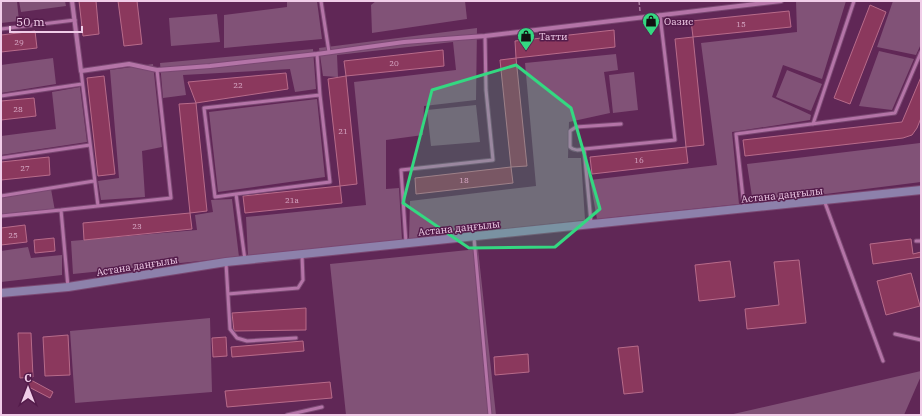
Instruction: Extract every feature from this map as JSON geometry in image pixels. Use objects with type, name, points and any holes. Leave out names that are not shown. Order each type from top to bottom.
[{"type":"street","points":[[72,1],[81,71],[129,64],[157,70],[317,54],[404,42],[485,36],[781,1]]},
{"type":"street","name":"Астана даңғылы","points":[[1,293],[68,287],[226,262],[921,190]]},
{"type":"lane","points":[[321,1],[329,52]]},
{"type":"lane","points":[[813,124],[854,1]]},
{"type":"lane","points":[[621,124],[576,128],[570,131],[570,147],[577,150],[675,140],[660,15]]},
{"type":"lane","points":[[1,29],[75,20]]},
{"type":"lane","points":[[406,243],[401,170],[493,160],[486,90],[485,36]]},
{"type":"lane","points":[[744,208],[736,134],[895,114],[921,52]]},
{"type":"lane","points":[[317,54],[330,182],[215,197],[204,108],[320,95]]},
{"type":"lane","points":[[1,216],[171,198],[157,70]]},
{"type":"lane","points":[[81,71],[98,206]]},
{"type":"lane","points":[[1,96],[82,84]]},
{"type":"lane","points":[[1,158],[90,145]]},
{"type":"lane","points":[[584,149],[591,224]]},
{"type":"lane","points":[[1,196],[94,181]]},
{"type":"lane","points":[[236,194],[245,260]]},
{"type":"lane","points":[[824,200],[883,361]]},
{"type":"lane","points":[[61,210],[68,287]]},
{"type":"lane","points":[[473,236],[490,415]]},
{"type":"lane","points":[[916,241],[921,241]]},
{"type":"lane","points":[[228,294],[298,288],[303,280],[302,254]]},
{"type":"lane","points":[[226,262],[230,329],[237,338],[246,341],[296,338]]},
{"type":"lane","points":[[896,334],[921,340]]},
{"type":"lane","points":[[287,415],[322,407]]},
{"type":"path","points":[[639,1],[641,18]]},
{"type":"highlighted area","points":[[516,65],[571,108],[600,209],[555,247],[469,248],[403,203],[432,90]]},
{"type":"shaded area","points":[[1,1],[17,1],[19,21],[1,23]]},
{"type":"shaded area","points":[[19,1],[65,1],[66,6],[21,12]]},
{"type":"shaded area","points":[[287,1],[317,1],[322,39],[224,48],[224,15],[287,7]]},
{"type":"shaded area","points":[[376,1],[465,1],[467,19],[372,33],[371,5]]},
{"type":"shaded area","points":[[796,1],[846,1],[822,79],[783,65],[772,97],[811,115],[810,120],[732,132],[739,204],[597,219],[590,180],[717,165],[701,43],[797,32]]},
{"type":"shaded area","points":[[893,1],[921,1],[921,44],[916,55],[877,47]]},
{"type":"shaded area","points":[[217,14],[220,42],[171,46],[169,18]]},
{"type":"shaded area","points":[[477,28],[476,100],[424,106],[423,135],[386,140],[386,189],[399,188],[402,240],[248,256],[246,217],[366,205],[354,82],[456,70],[453,42],[337,55],[338,77],[323,76],[319,48]]},
{"type":"shaded area","points":[[313,49],[316,89],[295,92],[290,69],[183,75],[186,95],[163,98],[160,63]]},
{"type":"shaded area","points":[[879,51],[914,59],[892,110],[859,106]]},
{"type":"shaded area","points":[[616,54],[618,70],[604,72],[610,113],[569,122],[568,158],[581,158],[585,220],[409,239],[410,201],[536,186],[525,63]]},
{"type":"shaded area","points":[[53,58],[56,84],[1,93],[1,65]]},
{"type":"shaded area","points":[[153,64],[162,147],[142,151],[145,197],[101,200],[98,181],[119,178],[110,70]]},
{"type":"shaded area","points":[[787,70],[822,84],[811,111],[776,97]]},
{"type":"shaded area","points":[[634,72],[638,110],[613,113],[609,75]]},
{"type":"shaded area","points":[[80,87],[87,142],[1,155],[1,136],[56,129],[52,92]]},
{"type":"shaded area","points":[[317,99],[325,177],[218,192],[209,112]]},
{"type":"shaded area","points":[[476,105],[480,142],[431,146],[427,110]]},
{"type":"shaded area","points":[[921,141],[921,182],[753,203],[747,164],[920,143]]},
{"type":"shaded area","points":[[51,189],[55,211],[1,215],[1,198]]},
{"type":"shaded area","points":[[232,199],[239,257],[73,274],[71,241],[197,230],[195,215],[213,212],[211,200]]},
{"type":"shaded area","points":[[28,247],[31,258],[62,255],[62,275],[1,282],[1,251]]},
{"type":"shaded area","points":[[478,249],[496,415],[346,415],[330,264]]},
{"type":"shaded area","points":[[210,318],[212,392],[75,403],[70,331]]},
{"type":"shaded area","points":[[921,371],[921,376],[904,415],[729,415]]},
{"type":"building","points":[[79,1],[96,1],[99,34],[83,36]]},
{"type":"building","points":[[118,1],[137,1],[142,44],[124,46]]},
{"type":"building","points":[[870,5],[886,12],[850,104],[834,98]]},
{"type":"building","points":[[789,11],[791,27],[693,37],[691,21]]},
{"type":"building","points":[[614,30],[615,47],[516,58],[515,41]]},
{"type":"building","points":[[35,31],[37,48],[1,52],[1,35]]},
{"type":"building","points":[[693,37],[704,145],[686,147],[675,39]]},
{"type":"building","points":[[443,50],[444,66],[346,76],[344,61]]},
{"type":"building","points":[[516,58],[527,166],[511,167],[500,60]]},
{"type":"building","points":[[286,73],[288,89],[196,103],[188,82]]},
{"type":"building","points":[[104,76],[115,174],[98,176],[87,78]]},
{"type":"building","points":[[346,76],[357,184],[340,186],[328,79]]},
{"type":"building","points":[[921,77],[921,118],[912,135],[903,138],[745,156],[743,140],[902,122]]},
{"type":"building","points":[[34,98],[36,116],[1,120],[1,101]]},
{"type":"building","points":[[196,103],[207,211],[190,213],[179,104]]},
{"type":"building","points":[[686,147],[688,163],[592,174],[590,157]]},
{"type":"building","points":[[49,157],[50,175],[1,180],[1,162]]},
{"type":"building","points":[[511,167],[513,183],[416,194],[415,178]]},
{"type":"building","points":[[340,186],[342,203],[245,213],[243,196]]},
{"type":"building","points":[[190,213],[192,229],[84,240],[83,223]]},
{"type":"building","points":[[25,225],[27,242],[1,245],[1,228]]},
{"type":"building","points":[[54,238],[55,251],[35,253],[34,240]]},
{"type":"building","points":[[911,239],[913,254],[921,252],[921,257],[873,264],[870,244]]},
{"type":"building","points":[[799,260],[806,323],[747,329],[745,309],[779,305],[774,262]]},
{"type":"building","points":[[730,261],[735,297],[699,301],[695,265]]},
{"type":"building","points":[[911,273],[920,306],[886,315],[877,281]]},
{"type":"building","points":[[306,308],[306,330],[234,331],[232,313]]},
{"type":"building","points":[[18,333],[31,333],[33,377],[20,378]]},
{"type":"building","points":[[68,335],[70,375],[45,376],[43,337]]},
{"type":"building","points":[[226,337],[227,356],[213,357],[212,338]]},
{"type":"building","points":[[303,341],[304,351],[232,357],[231,347]]},
{"type":"building","points":[[638,346],[643,392],[624,394],[618,348]]},
{"type":"building","points":[[528,354],[529,372],[495,375],[494,357]]},
{"type":"building","points":[[31,380],[53,392],[50,398],[27,386]]},
{"type":"building","points":[[330,382],[332,398],[227,407],[225,391]]},
{"type":"place","name":"Оазис","points":[[651,36]]},
{"type":"place","name":"Татти","points":[[526,51]]}]
